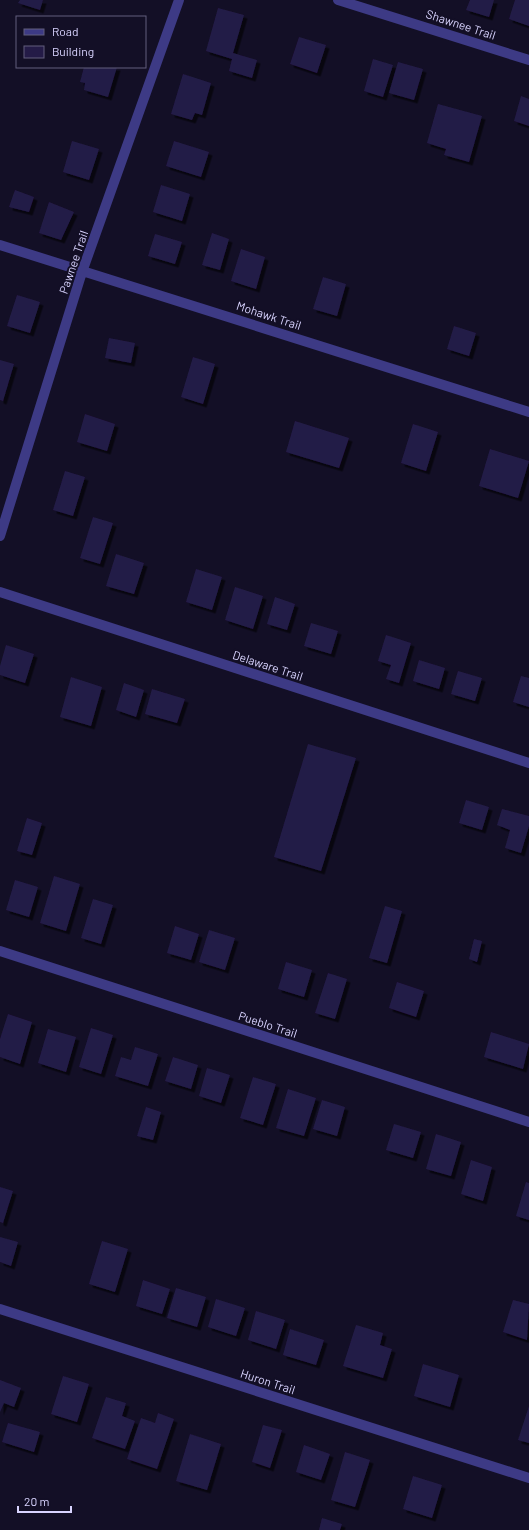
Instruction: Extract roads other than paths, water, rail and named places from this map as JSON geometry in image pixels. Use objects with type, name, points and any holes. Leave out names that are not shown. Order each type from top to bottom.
[{"type":"street","name":"Pawnee Trail","points":[[0,536],[82,272],[179,0]]},
{"type":"street","name":"Shawnee Trail","points":[[338,0],[529,60]]},
{"type":"street","name":"Mohawk Trail","points":[[0,246],[234,318],[529,412]]},
{"type":"street","name":"Delaware Trail","points":[[0,592],[529,762]]},
{"type":"street","name":"Pueblo Trail","points":[[0,951],[529,1122]]},
{"type":"street","name":"Huron Trail","points":[[0,1309],[529,1478]]}]
